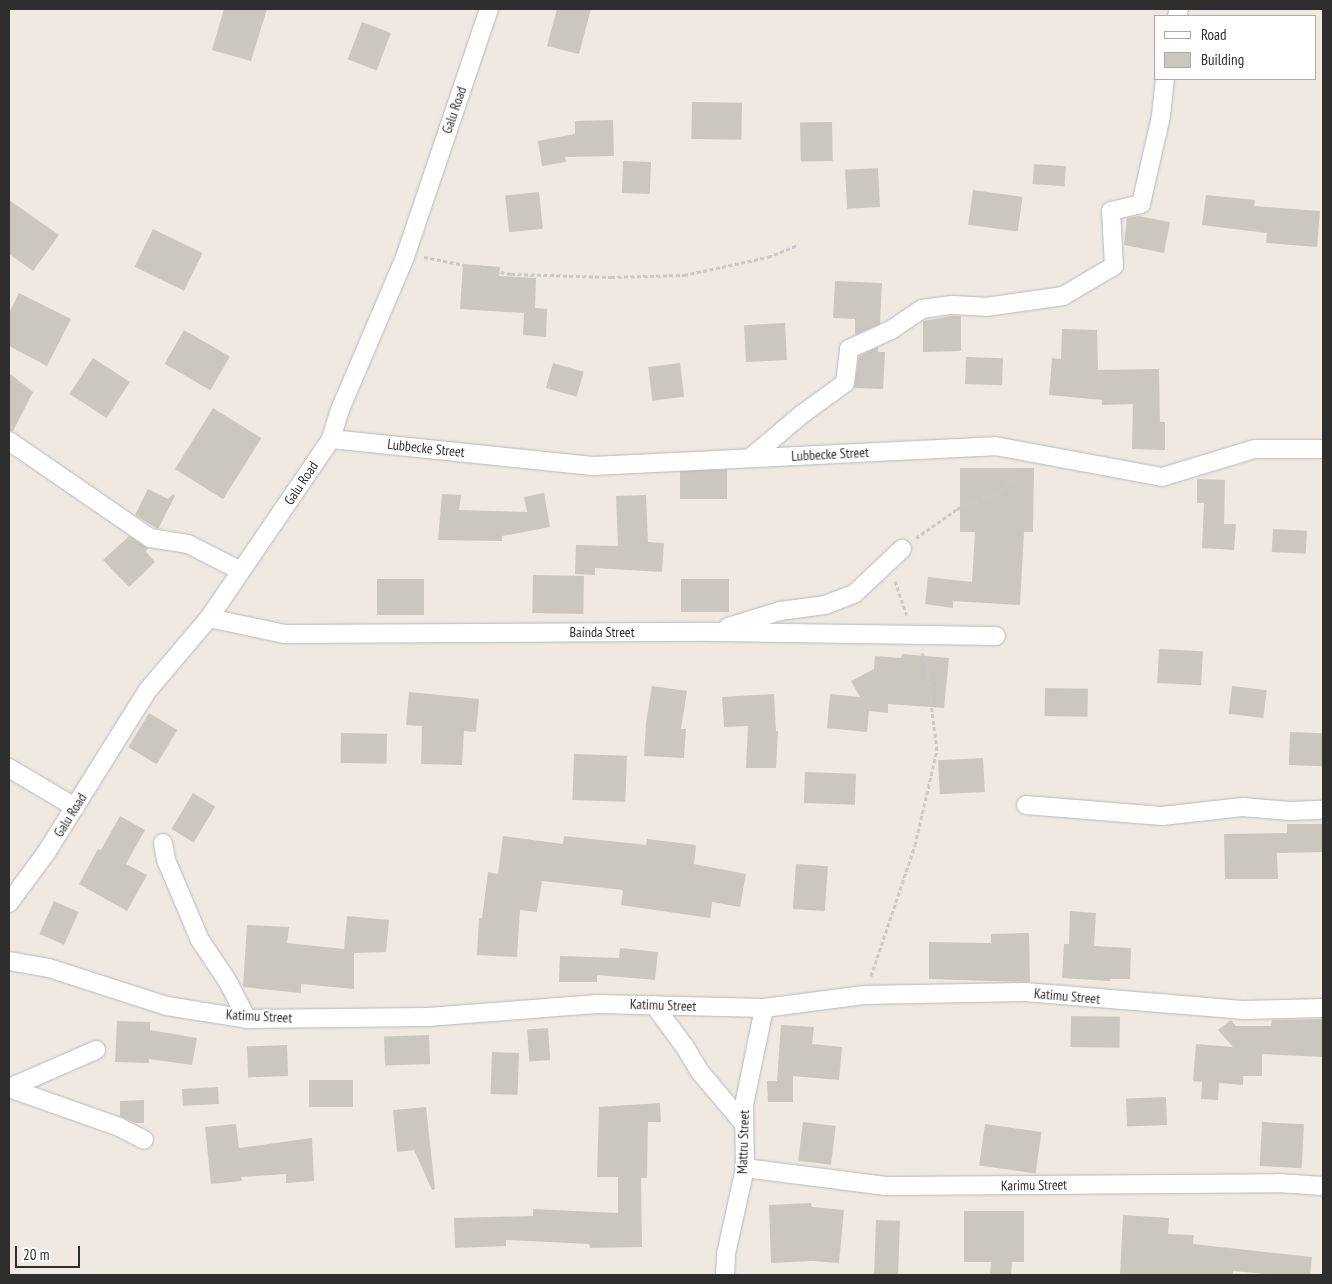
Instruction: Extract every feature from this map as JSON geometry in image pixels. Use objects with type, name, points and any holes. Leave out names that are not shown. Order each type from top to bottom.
[{"type":"street","name":"Galu Road","points":[[9,903],[46,853],[148,690],[209,618],[331,439],[339,412],[405,257],[489,9]]},
{"type":"street","points":[[750,458],[801,415],[845,383],[849,349],[891,330],[922,309],[952,305],[986,307],[1063,296],[1114,266],[1111,211],[1141,204],[1161,116],[1165,80]]},
{"type":"street","name":"Lubbecke Street","points":[[331,439],[593,466],[995,446],[1162,477],[1255,449],[1323,450]]},
{"type":"street","points":[[9,442],[150,538],[188,544],[241,571]]},
{"type":"street","points":[[713,632],[780,611],[825,605],[854,594],[902,549]]},
{"type":"street","name":"Bainda Street","points":[[209,618],[285,634],[713,632],[996,636]]},
{"type":"street","points":[[9,768],[74,808]]},
{"type":"street","points":[[1026,805],[1162,816],[1242,807],[1290,811],[1323,810]]},
{"type":"street","points":[[162,843],[166,860],[200,940],[228,982],[247,1019]]},
{"type":"street","name":"Katimu Street","points":[[9,961],[49,968],[168,1006],[247,1019],[428,1017],[598,1004],[764,1008],[864,995],[1025,992],[1245,1010],[1323,1008]]},
{"type":"street","points":[[654,1005],[685,1047],[700,1072],[744,1124]]},
{"type":"street","name":"Mattru Street","points":[[725,1275],[726,1254],[745,1168],[744,1105],[764,1008]]},
{"type":"street","points":[[9,1088],[96,1050]]},
{"type":"street","points":[[9,1088],[119,1127],[144,1140]]},
{"type":"street","name":"Karimu Street","points":[[745,1168],[886,1186],[1278,1183],[1323,1186]]},
{"type":"path","points":[[405,257],[428,257],[511,274],[611,277],[684,275],[768,257],[797,245]]},
{"type":"path","points":[[864,995],[915,845],[937,750],[926,662],[894,577],[902,549],[958,509],[1001,491],[1037,454]]},
{"type":"building","points":[[224,9],[267,9],[251,61],[212,50]]},
{"type":"building","points":[[557,9],[591,9],[579,54],[547,46]]},
{"type":"building","points":[[362,22],[391,33],[377,70],[348,59]]},
{"type":"building","points":[[692,102],[742,103],[741,140],[691,139]]},
{"type":"building","points":[[613,120],[614,156],[565,157],[566,162],[542,166],[538,141],[575,134],[575,121]]},
{"type":"building","points":[[832,122],[833,161],[801,162],[800,123]]},
{"type":"building","points":[[623,161],[651,162],[650,194],[622,193]]},
{"type":"building","points":[[1034,164],[1066,166],[1065,186],[1033,184]]},
{"type":"building","points":[[878,168],[880,207],[847,209],[845,170]]},
{"type":"building","points":[[973,190],[1023,197],[1018,232],[968,225]]},
{"type":"building","points":[[539,192],[543,229],[509,232],[505,196]]},
{"type":"building","points":[[1206,195],[1255,200],[1254,206],[1320,211],[1317,247],[1266,243],[1267,233],[1202,225]]},
{"type":"building","points":[[9,200],[59,235],[33,271],[9,254]]},
{"type":"building","points":[[1138,216],[1170,222],[1164,253],[1124,245],[1127,218]]},
{"type":"building","points":[[153,229],[202,253],[184,291],[135,267]]},
{"type":"building","points":[[463,264],[500,267],[499,276],[536,278],[535,308],[547,309],[546,337],[523,335],[524,313],[460,309]]},
{"type":"building","points":[[835,281],[882,283],[880,324],[855,335],[855,319],[833,318]]},
{"type":"building","points":[[19,293],[71,319],[47,366],[9,346],[9,313]]},
{"type":"building","points":[[961,316],[961,351],[923,352],[923,321]]},
{"type":"building","points":[[785,323],[787,360],[746,362],[744,325]]},
{"type":"building","points":[[1062,329],[1097,330],[1098,370],[1159,369],[1160,422],[1165,422],[1165,450],[1132,449],[1133,404],[1102,405],[1102,400],[1049,395],[1052,358],[1061,359]]},
{"type":"building","points":[[184,330],[230,356],[210,390],[164,364]]},
{"type":"building","points":[[878,347],[878,352],[885,352],[883,389],[854,388],[859,356]]},
{"type":"building","points":[[966,357],[1003,358],[1002,385],[965,384]]},
{"type":"building","points":[[93,358],[130,382],[106,418],[70,394]]},
{"type":"building","points":[[553,363],[584,372],[577,397],[546,388]]},
{"type":"building","points":[[680,363],[684,397],[652,401],[648,367]]},
{"type":"building","points":[[9,373],[33,392],[13,431],[9,431]]},
{"type":"building","points":[[213,408],[261,438],[223,499],[175,469]]},
{"type":"building","points":[[960,468],[1034,468],[1033,532],[1024,532],[1020,605],[953,601],[953,608],[925,604],[928,577],[972,582],[975,532],[960,532]]},
{"type":"building","points":[[680,470],[727,470],[727,499],[680,499]]},
{"type":"building","points":[[1197,479],[1225,480],[1224,524],[1236,524],[1234,550],[1202,548],[1204,503],[1197,503]]},
{"type":"building","points":[[148,489],[168,499],[173,494],[175,496],[158,529],[135,515]]},
{"type":"building","points":[[544,493],[550,527],[502,536],[502,541],[438,540],[442,494],[461,495],[459,510],[527,512],[524,497]]},
{"type":"building","points":[[646,495],[648,542],[664,543],[662,572],[595,568],[595,575],[575,574],[576,545],[618,546],[616,496]]},
{"type":"building","points":[[1273,529],[1307,531],[1306,554],[1272,552]]},
{"type":"building","points":[[129,536],[148,548],[146,552],[155,562],[129,587],[103,560]]},
{"type":"building","points":[[533,575],[584,576],[583,614],[532,613]]},
{"type":"building","points":[[377,579],[424,579],[424,615],[377,615]]},
{"type":"building","points":[[681,579],[729,579],[729,612],[681,612]]},
{"type":"building","points":[[1159,649],[1203,651],[1201,685],[1157,683]]},
{"type":"building","points":[[902,654],[949,658],[944,708],[888,704],[888,713],[869,711],[867,732],[827,728],[830,694],[860,697],[851,681],[874,669],[875,656],[901,658]]},
{"type":"building","points":[[652,686],[687,691],[681,729],[686,729],[684,758],[644,756],[646,723]]},
{"type":"building","points":[[1232,686],[1267,690],[1263,718],[1229,714]]},
{"type":"building","points":[[1045,688],[1088,689],[1088,717],[1045,716]]},
{"type":"building","points":[[409,692],[479,699],[476,732],[464,731],[462,765],[421,764],[422,726],[406,725]]},
{"type":"building","points":[[774,694],[776,731],[778,731],[776,768],[746,768],[748,726],[724,727],[722,697]]},
{"type":"building","points":[[149,713],[177,730],[157,764],[128,747]]},
{"type":"building","points":[[1290,732],[1323,733],[1322,766],[1289,765]]},
{"type":"building","points":[[341,733],[387,734],[386,764],[340,763]]},
{"type":"building","points":[[574,754],[627,756],[625,802],[572,800]]},
{"type":"building","points":[[983,758],[985,792],[940,794],[938,760]]},
{"type":"building","points":[[805,772],[856,774],[855,805],[804,803]]},
{"type":"building","points":[[193,793],[215,806],[194,842],[171,829]]},
{"type":"building","points":[[120,816],[145,830],[126,864],[147,875],[127,911],[79,884],[98,849],[101,850]]},
{"type":"building","points":[[1287,824],[1323,824],[1323,852],[1277,853],[1278,879],[1225,879],[1224,834],[1287,833]]},
{"type":"building","points":[[503,836],[563,844],[564,836],[646,845],[647,839],[696,845],[694,864],[746,874],[740,907],[712,902],[710,918],[621,905],[623,890],[542,881],[537,912],[520,910],[517,957],[477,955],[479,918],[482,918],[488,872],[498,874]]},
{"type":"building","points":[[796,864],[828,866],[825,911],[793,909]]},
{"type":"building","points":[[54,901],[79,912],[64,945],[39,934]]},
{"type":"building","points":[[1070,911],[1096,913],[1094,946],[1131,948],[1130,979],[1110,979],[1110,981],[1062,978],[1064,944],[1069,944]]},
{"type":"building","points":[[347,916],[389,920],[386,952],[354,953],[354,989],[301,984],[301,993],[243,987],[247,925],[289,927],[287,943],[344,949]]},
{"type":"building","points":[[1029,933],[1030,982],[929,979],[929,942],[991,943],[991,934]]},
{"type":"building","points":[[620,948],[658,952],[655,980],[597,975],[597,982],[559,982],[560,956],[619,958]]},
{"type":"building","points":[[1071,1016],[1120,1017],[1119,1048],[1070,1047]]},
{"type":"building","points":[[1323,1019],[1323,1057],[1262,1054],[1262,1076],[1243,1076],[1243,1085],[1219,1083],[1218,1100],[1201,1099],[1202,1082],[1193,1081],[1196,1044],[1233,1047],[1218,1030],[1231,1020],[1236,1026],[1271,1026],[1272,1020]]},
{"type":"building","points":[[117,1021],[150,1022],[150,1030],[197,1038],[192,1065],[149,1059],[149,1063],[115,1062]]},
{"type":"building","points":[[781,1025],[814,1027],[812,1044],[842,1047],[839,1080],[793,1076],[793,1102],[768,1102],[767,1081],[777,1081]]},
{"type":"building","points":[[548,1028],[550,1060],[529,1061],[527,1029]]},
{"type":"building","points":[[429,1035],[430,1064],[385,1066],[384,1037]]},
{"type":"building","points":[[287,1045],[288,1076],[248,1077],[247,1046]]},
{"type":"building","points":[[492,1052],[519,1053],[518,1095],[491,1094]]},
{"type":"building","points":[[309,1080],[353,1080],[353,1107],[309,1107]]},
{"type":"building","points":[[218,1087],[219,1104],[183,1106],[182,1089]]},
{"type":"building","points":[[1166,1097],[1167,1125],[1127,1126],[1126,1098]]},
{"type":"building","points":[[144,1100],[144,1123],[135,1123],[120,1116],[120,1101]]},
{"type":"building","points":[[660,1103],[661,1122],[648,1122],[647,1178],[641,1178],[642,1247],[590,1248],[589,1244],[506,1240],[506,1246],[455,1248],[454,1218],[533,1216],[533,1209],[618,1213],[618,1177],[597,1177],[599,1107]]},
{"type":"building","points":[[426,1107],[435,1189],[432,1190],[414,1150],[397,1152],[393,1110]]},
{"type":"building","points":[[803,1122],[836,1126],[831,1165],[798,1161]]},
{"type":"building","points":[[1262,1122],[1304,1124],[1302,1168],[1260,1166]]},
{"type":"building","points":[[236,1124],[239,1148],[312,1138],[314,1181],[286,1183],[286,1174],[241,1177],[242,1181],[211,1184],[205,1127]]},
{"type":"building","points":[[985,1124],[1041,1132],[1036,1174],[979,1166]]},
{"type":"building","points":[[811,1203],[812,1207],[844,1210],[839,1263],[812,1261],[771,1263],[769,1205]]},
{"type":"building","points":[[964,1211],[1024,1211],[1024,1262],[1012,1262],[1011,1275],[990,1275],[991,1262],[964,1262]]},
{"type":"building","points":[[1123,1215],[1169,1218],[1168,1234],[1194,1235],[1193,1244],[1312,1257],[1310,1275],[1278,1275],[1233,1271],[1233,1275],[1120,1275]]},
{"type":"building","points":[[876,1220],[900,1221],[898,1275],[874,1275]]}]
